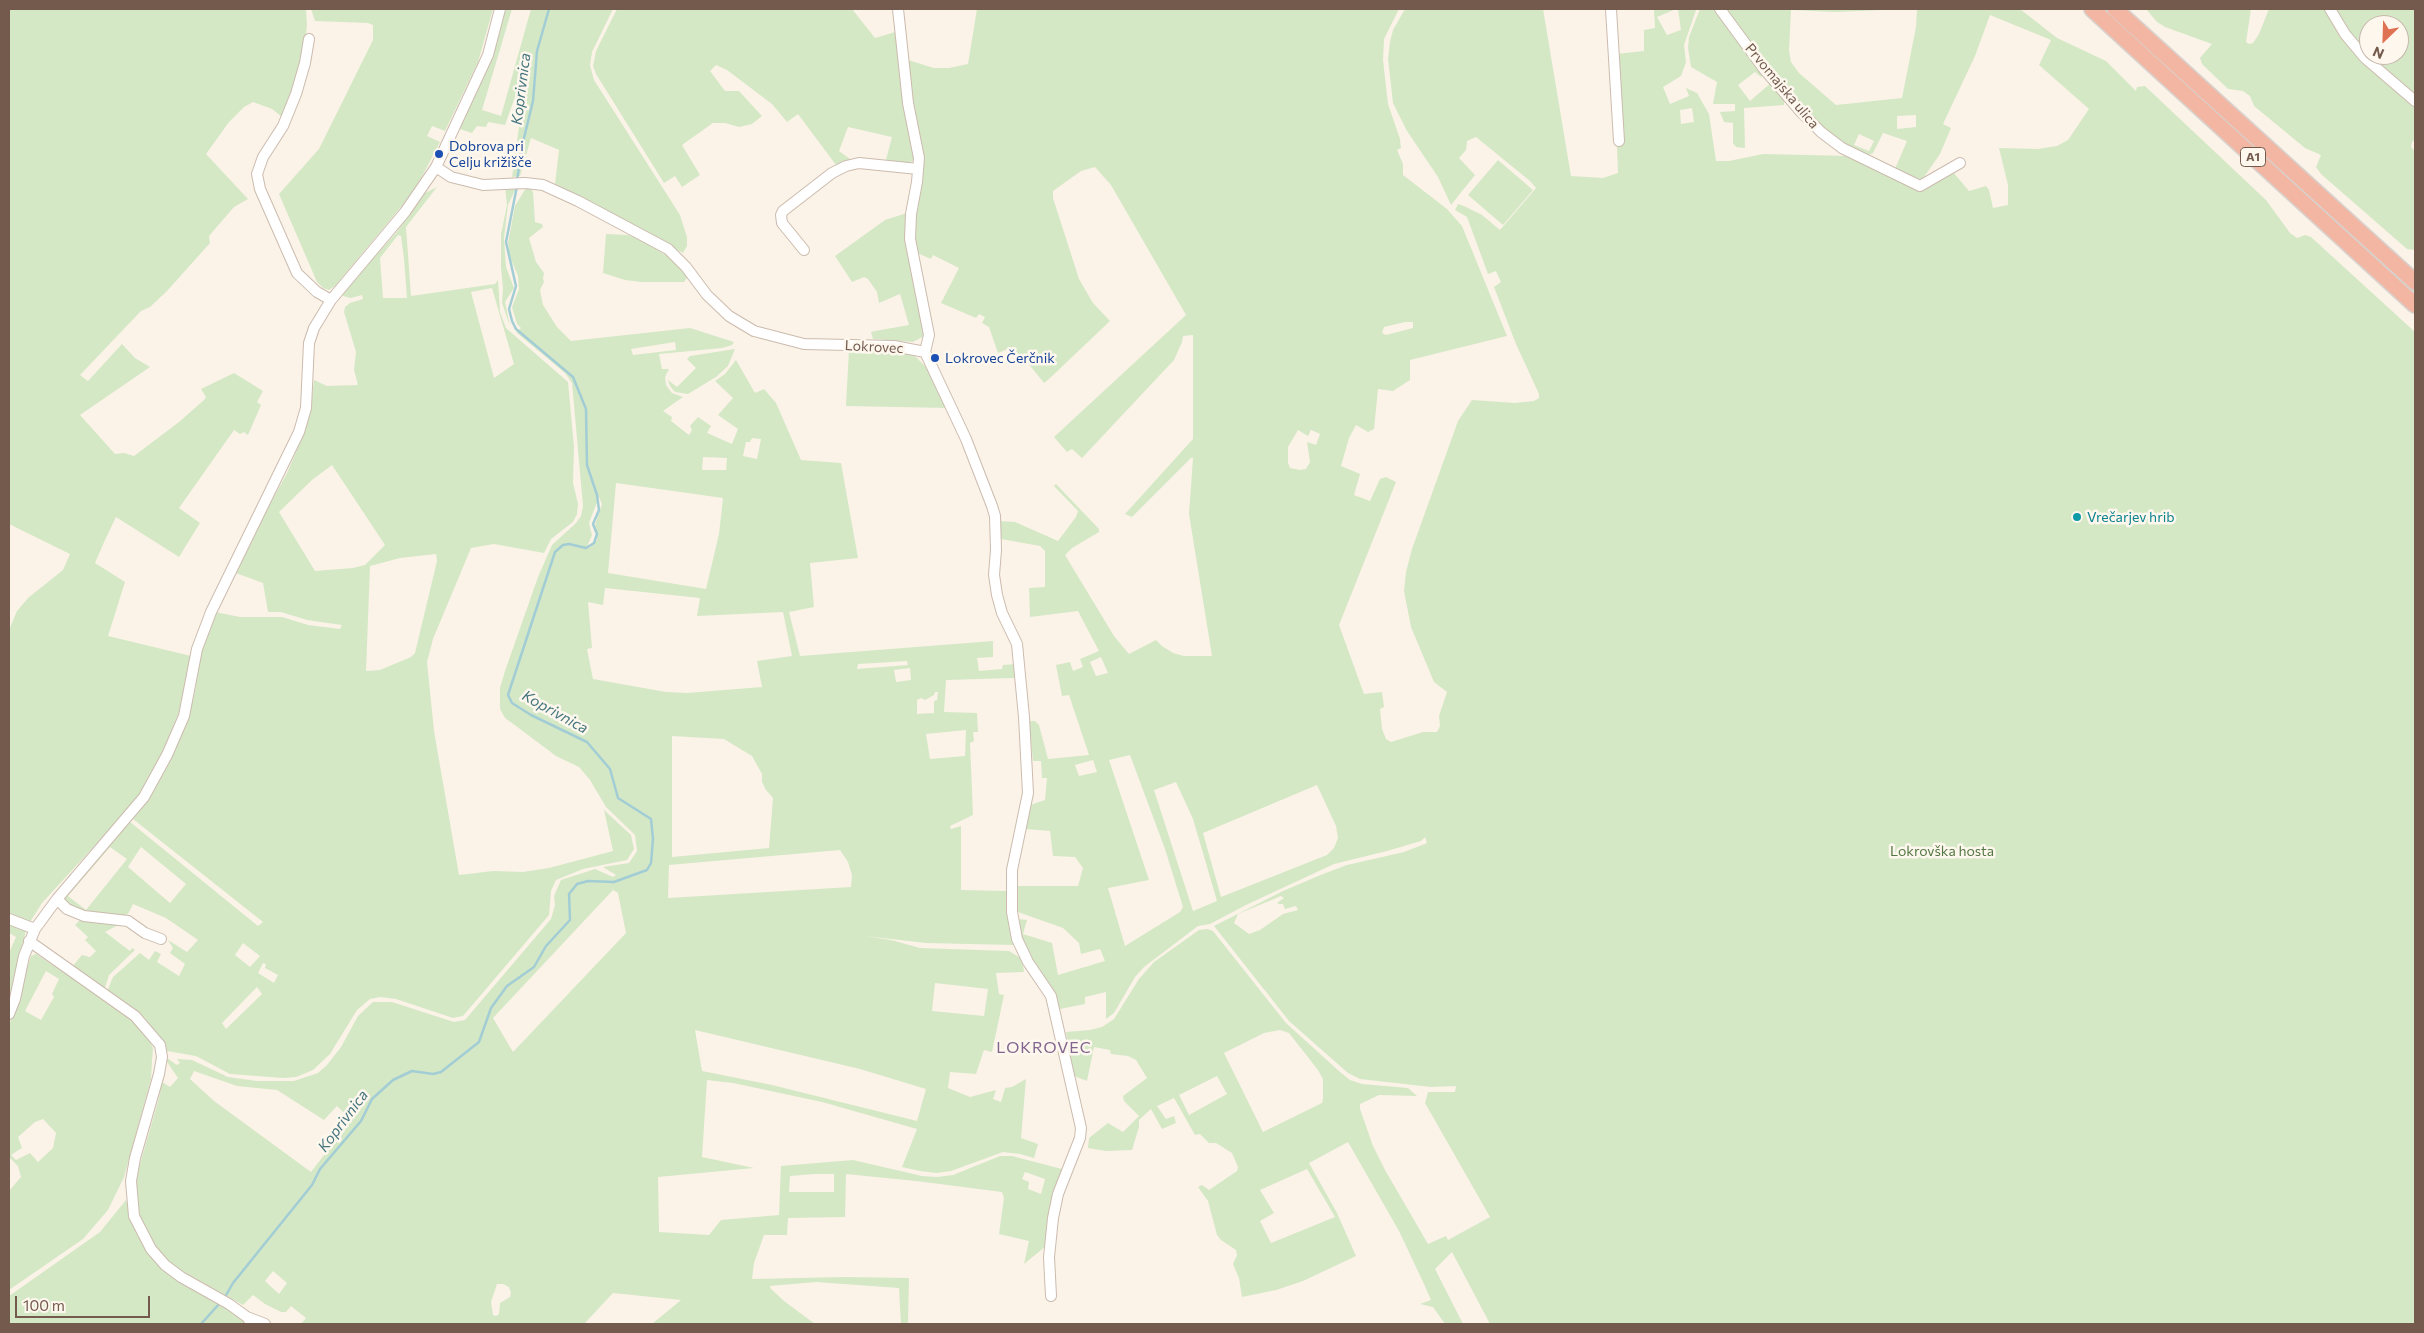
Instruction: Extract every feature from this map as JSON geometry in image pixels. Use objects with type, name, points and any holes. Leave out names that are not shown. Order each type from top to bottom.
[{"type":"highway","name":"A1","points":[[2092,9],[2415,305]]},
{"type":"highway","name":"A1","points":[[2116,9],[2415,282]]},
{"type":"street","points":[[9,1014],[15,1000],[29,941],[35,929],[57,899],[144,797],[167,755],[184,716],[198,649],[210,612],[299,432],[306,408],[309,343],[314,328],[331,300],[405,212],[436,167],[488,56],[500,9]]},
{"type":"street","points":[[898,9],[908,103],[917,141],[918,169],[911,214],[910,238],[929,335],[926,352],[966,439],[992,506],[995,516],[996,550],[994,576],[997,595],[1002,613],[1017,644],[1024,718],[1028,793],[1012,870],[1012,912],[1017,939],[1028,962],[1051,996],[1081,1128],[1080,1138],[1058,1194],[1053,1218],[1049,1257],[1050,1296]]},
{"type":"street","points":[[1611,9],[1619,141]]},
{"type":"street","name":"Prvomajska ulica","points":[[1720,9],[1764,69],[1801,112],[1821,132],[1842,148],[1920,186],[1960,163]]},
{"type":"street","points":[[2330,9],[2345,34],[2364,58],[2415,101]]},
{"type":"street","points":[[309,38],[305,63],[296,94],[283,126],[263,157],[257,174],[260,189],[297,273],[318,292],[331,300]]},
{"type":"street","points":[[804,250],[782,223],[781,215],[783,210],[832,173],[846,166],[859,163],[918,169]]},
{"type":"street","name":"Lokrovec","points":[[436,167],[451,177],[465,181],[483,184],[525,183],[542,185],[556,191],[668,249],[729,316],[754,331],[804,344],[894,346],[926,352]]},
{"type":"street","points":[[57,899],[67,909],[84,916],[128,921],[145,933],[161,939]]},
{"type":"street","points":[[9,918],[35,929]]},
{"type":"street","points":[[29,941],[135,1016],[160,1045],[162,1057],[160,1074],[135,1158],[131,1181],[134,1216],[151,1249],[165,1265],[229,1304],[249,1321],[265,1324]]},
{"type":"green space","points":[[9,9],[306,9],[307,24],[303,63],[282,117],[272,109],[253,102],[244,107],[229,122],[206,154],[248,199],[234,207],[209,236],[210,243],[167,291],[150,307],[141,311],[80,375],[88,381],[122,344],[135,358],[150,367],[80,415],[115,454],[124,453],[134,456],[179,422],[204,400],[206,397],[201,389],[234,373],[263,391],[257,402],[261,405],[248,435],[244,432],[240,434],[234,430],[179,508],[200,523],[179,557],[116,517],[105,540],[95,563],[125,582],[108,636],[191,656],[184,699],[162,755],[141,795],[42,903],[30,922],[9,916],[9,630],[17,611],[28,598],[63,570],[70,554],[9,524]]},
{"type":"green space","points":[[311,9],[493,9],[478,62],[445,131],[432,126],[427,136],[440,142],[415,190],[335,286],[329,290],[323,288],[317,282],[279,194],[319,149],[373,40],[373,25],[368,23],[315,21]]},
{"type":"green space","points":[[506,9],[512,9],[482,110],[501,116],[531,9],[613,9],[592,52],[590,65],[594,80],[680,215],[687,237],[687,246],[683,253],[555,184],[559,150],[531,138],[520,176],[512,177],[523,98],[515,97],[505,125],[488,122],[486,127],[477,126],[472,133],[460,129],[491,59]]},
{"type":"green space","points":[[617,9],[852,9],[875,38],[895,32],[914,160],[909,163],[886,160],[892,137],[848,127],[839,151],[850,159],[836,165],[798,114],[787,122],[772,104],[727,70],[716,65],[710,71],[725,91],[739,91],[762,116],[752,124],[739,127],[725,123],[713,123],[682,145],[700,175],[682,187],[675,176],[664,183],[596,74],[593,66],[596,51]]},
{"type":"green space","name":"Lokrovška hosta","points":[[977,9],[1399,9],[1384,39],[1383,60],[1388,104],[1400,139],[1401,148],[1397,150],[1403,164],[1403,175],[1447,209],[1462,226],[1507,336],[1410,360],[1410,380],[1393,391],[1378,389],[1374,429],[1368,432],[1356,425],[1349,438],[1341,466],[1360,474],[1354,495],[1370,501],[1380,479],[1386,477],[1396,482],[1339,625],[1364,694],[1382,692],[1384,707],[1380,709],[1382,729],[1386,739],[1391,742],[1423,732],[1437,732],[1440,726],[1439,716],[1447,692],[1434,682],[1411,627],[1404,591],[1406,572],[1412,549],[1458,421],[1472,400],[1515,403],[1534,401],[1539,398],[1539,394],[1516,344],[1494,287],[1501,282],[1496,271],[1488,274],[1467,217],[1455,210],[1458,204],[1464,206],[1482,215],[1500,230],[1536,188],[1476,137],[1467,141],[1466,150],[1459,158],[1475,175],[1451,205],[1438,177],[1407,131],[1393,103],[1388,59],[1390,42],[1393,30],[1405,9],[1543,9],[1571,176],[1603,178],[1618,173],[1617,147],[1622,146],[1616,54],[1644,51],[1644,30],[1655,28],[1654,9],[1676,9],[1657,17],[1667,35],[1681,30],[1678,9],[1696,10],[1684,45],[1686,62],[1681,76],[1663,87],[1670,104],[1689,96],[1686,88],[1697,93],[1709,114],[1716,161],[1729,161],[1763,154],[1850,156],[1921,190],[1953,172],[1969,191],[1986,186],[1989,190],[1993,208],[2008,205],[2008,185],[1999,148],[2038,149],[2057,146],[2068,140],[2089,109],[2039,65],[2051,40],[1990,15],[1975,56],[1943,124],[1951,128],[1940,154],[1922,180],[1895,169],[1907,141],[1883,133],[1873,153],[1867,156],[1827,133],[1790,95],[1722,9],[1909,9],[1835,12],[1791,10],[1789,50],[1791,62],[1799,73],[1836,105],[1902,98],[1916,27],[1917,9],[2020,9],[2057,38],[2106,61],[2136,91],[2137,87],[2145,86],[2266,200],[2290,233],[2297,238],[2305,235],[2311,237],[2415,332],[2415,1324],[1490,1324],[1452,1252],[1435,1269],[1463,1324],[1445,1324],[1433,1307],[1420,1304],[1431,1300],[1424,1284],[1399,1231],[1348,1142],[1309,1163],[1337,1213],[1356,1256],[1303,1281],[1276,1290],[1242,1297],[1239,1278],[1233,1264],[1237,1255],[1236,1250],[1217,1235],[1208,1201],[1198,1187],[1202,1185],[1209,1190],[1237,1171],[1238,1167],[1232,1153],[1216,1143],[1209,1143],[1200,1134],[1195,1135],[1174,1098],[1157,1106],[1166,1119],[1174,1116],[1176,1123],[1162,1129],[1151,1109],[1139,1120],[1139,1127],[1132,1150],[1106,1151],[1088,1148],[1089,1138],[1108,1123],[1123,1132],[1139,1116],[1124,1101],[1123,1096],[1147,1078],[1136,1060],[1128,1056],[1111,1054],[1110,1050],[1094,1047],[1087,1081],[1074,1076],[1066,1032],[1102,1027],[1114,1019],[1139,979],[1154,962],[1199,930],[1207,929],[1213,931],[1286,1023],[1340,1072],[1350,1080],[1362,1084],[1408,1088],[1417,1096],[1379,1095],[1360,1104],[1360,1109],[1373,1146],[1385,1170],[1428,1244],[1446,1236],[1448,1240],[1490,1217],[1425,1103],[1428,1092],[1455,1092],[1456,1086],[1431,1087],[1360,1079],[1348,1073],[1289,1021],[1214,926],[1283,891],[1323,874],[1347,865],[1404,852],[1427,843],[1425,837],[1421,841],[1334,864],[1210,924],[1198,926],[1144,967],[1135,977],[1114,1013],[1106,1019],[1106,992],[1085,997],[1085,1004],[1060,1009],[1044,976],[1034,964],[1020,933],[1018,919],[1027,920],[1023,934],[1052,943],[1058,975],[1105,961],[1100,949],[1081,954],[1079,943],[1063,928],[1018,912],[1015,908],[1014,886],[1078,886],[1083,868],[1075,857],[1053,856],[1050,831],[1026,829],[1030,805],[1045,800],[1047,778],[1042,778],[1041,761],[1033,761],[1029,721],[1035,721],[1039,725],[1048,759],[1089,755],[1069,695],[1062,696],[1056,665],[1070,662],[1073,671],[1083,667],[1080,659],[1099,651],[1078,611],[1030,617],[1029,588],[1045,587],[1045,551],[1040,546],[1001,539],[1000,521],[1015,522],[1058,541],[1076,517],[1078,511],[1054,486],[1056,484],[1099,529],[1099,532],[1072,548],[1065,555],[1114,636],[1129,654],[1156,640],[1173,653],[1184,656],[1212,656],[1189,514],[1193,458],[1132,517],[1125,514],[1193,439],[1193,335],[1183,336],[1174,360],[1082,458],[1072,449],[1067,452],[1054,437],[1186,315],[1111,185],[1095,167],[1081,171],[1053,191],[1053,198],[1079,279],[1093,303],[1110,321],[1049,379],[1044,383],[1028,363],[1020,364],[1010,348],[998,353],[989,327],[982,323],[985,317],[979,314],[976,318],[941,303],[959,268],[933,255],[931,259],[917,253],[914,232],[923,152],[908,78],[908,60],[934,68],[949,68],[968,64]],"holes":[[[1692,108],[1694,122],[1681,124],[1680,110]],[[1916,115],[1916,127],[1897,129],[1897,116]],[[1859,134],[1874,141],[1869,151],[1854,145]],[[1413,322],[1413,328],[1386,335],[1382,333],[1384,327]],[[1298,430],[1308,436],[1311,430],[1320,434],[1316,445],[1307,442],[1310,462],[1306,469],[1290,468],[1288,463],[1288,447]],[[1101,657],[1108,673],[1096,676],[1090,662]],[[1130,755],[1165,849],[1183,907],[1180,912],[1125,946],[1108,888],[1149,880],[1109,760]],[[1093,760],[1097,772],[1079,776],[1075,765]],[[1176,782],[1193,819],[1217,901],[1193,911],[1154,790]],[[1317,785],[1336,826],[1338,838],[1334,848],[1327,855],[1221,897],[1203,833]],[[1281,896],[1284,898],[1277,903],[1283,904],[1285,909],[1296,906],[1298,910],[1283,914],[1260,930],[1249,934],[1234,923],[1238,914]],[[1280,1030],[1289,1033],[1318,1070],[1323,1079],[1323,1099],[1322,1103],[1263,1132],[1224,1053],[1264,1033]],[[1217,1076],[1227,1094],[1189,1115],[1179,1095]],[[1307,1169],[1335,1217],[1271,1243],[1260,1221],[1274,1213],[1260,1190]]]},
{"type":"green space","points":[[1700,9],[1718,9],[1765,73],[1761,77],[1755,72],[1738,85],[1750,101],[1772,82],[1784,94],[1784,105],[1744,108],[1745,148],[1736,147],[1733,143],[1733,123],[1724,122],[1720,112],[1735,111],[1735,104],[1713,104],[1717,82],[1691,67],[1688,48],[1689,37]]},
{"type":"green space","points":[[2146,9],[2251,9],[2246,42],[2249,44],[2253,43],[2259,34],[2269,9],[2326,9],[2342,37],[2359,52],[2359,65],[2373,65],[2415,103],[2415,139],[2411,147],[2415,151],[2415,250],[2407,249],[2321,174],[2316,167],[2321,155],[2305,148],[2254,106],[2250,96],[2243,91],[2228,89],[2202,64],[2200,58],[2212,44],[2165,27],[2157,22]]},
{"type":"green space","points":[[2332,9],[2415,9],[2415,98],[2374,65],[2409,65],[2409,15],[2359,15],[2359,45]]},
{"type":"green space","points":[[1498,160],[1533,190],[1503,225],[1468,195]]},
{"type":"green space","points":[[437,187],[406,227],[411,296],[495,284],[498,280],[500,312],[506,328],[568,382],[574,447],[573,483],[578,504],[577,514],[573,522],[551,539],[544,553],[494,544],[471,548],[433,639],[427,662],[434,731],[459,875],[493,871],[523,872],[549,868],[613,851],[604,810],[631,835],[634,849],[627,860],[583,869],[556,880],[551,891],[549,915],[463,1016],[453,1018],[396,999],[380,997],[370,999],[357,1010],[330,1054],[313,1070],[296,1077],[283,1078],[230,1074],[196,1056],[167,1051],[145,1018],[109,994],[108,989],[113,977],[140,953],[149,960],[155,951],[161,954],[157,962],[179,976],[185,964],[170,953],[173,948],[168,940],[187,952],[198,940],[166,918],[133,904],[128,914],[122,917],[100,916],[70,908],[61,898],[130,822],[258,926],[263,922],[133,819],[150,796],[188,717],[195,692],[202,649],[215,612],[240,617],[282,617],[308,625],[340,629],[342,625],[307,620],[281,612],[268,612],[263,583],[233,572],[287,473],[303,436],[311,407],[314,380],[327,386],[358,385],[354,370],[356,352],[344,312],[345,307],[350,303],[363,299],[362,295],[351,298],[343,296],[343,292],[396,233],[423,194]],"holes":[[[398,235],[401,236],[407,298],[383,298],[380,258]],[[492,288],[514,364],[494,378],[471,292]],[[332,465],[385,545],[365,565],[353,568],[315,571],[279,512],[312,480]],[[436,554],[437,561],[415,653],[411,657],[380,670],[366,671],[370,566],[400,558]],[[110,847],[127,859],[86,910],[68,896]],[[141,847],[186,884],[170,903],[128,867]],[[243,943],[260,956],[250,967],[235,955]],[[263,963],[266,964],[265,968],[278,975],[274,983],[258,973]],[[257,987],[262,994],[226,1029],[222,1023]]]},
{"type":"green space","points":[[505,187],[516,188],[508,205],[504,238],[506,267],[514,288],[505,302],[510,326],[502,303],[501,234],[507,205]]},
{"type":"green space","points":[[526,188],[530,188],[533,192],[535,222],[542,224],[543,227],[529,238],[536,262],[544,273],[544,282],[540,290],[543,305],[557,327],[571,341],[690,328],[734,342],[732,345],[722,348],[659,354],[662,369],[669,369],[665,377],[666,385],[672,393],[683,397],[663,411],[672,417],[671,421],[689,435],[692,430],[690,426],[698,417],[711,426],[707,433],[732,444],[738,429],[718,415],[733,398],[715,381],[725,374],[736,360],[755,393],[764,389],[776,403],[801,460],[841,463],[858,558],[810,563],[814,607],[789,612],[800,656],[993,641],[993,657],[977,658],[979,671],[1002,669],[1003,665],[1017,664],[1017,677],[1013,678],[946,680],[944,712],[977,713],[978,732],[973,732],[974,741],[970,743],[973,815],[950,826],[951,829],[961,826],[961,890],[1006,891],[1007,908],[1015,939],[1013,945],[926,943],[865,936],[891,940],[920,948],[1009,951],[1022,959],[1024,972],[996,973],[999,994],[1004,995],[992,1052],[984,1050],[976,1074],[950,1072],[948,1088],[970,1097],[996,1090],[993,1099],[1001,1102],[1005,1088],[1012,1087],[1026,1079],[1021,1138],[1038,1144],[1034,1158],[1003,1152],[951,1171],[937,1173],[902,1167],[917,1129],[822,1102],[733,1083],[707,1080],[702,1157],[754,1168],[658,1177],[659,1232],[709,1235],[721,1220],[779,1215],[781,1166],[853,1160],[922,1176],[937,1177],[953,1175],[1000,1156],[1012,1156],[1062,1169],[1046,1246],[1024,1264],[1029,1241],[999,1234],[1004,1198],[1002,1192],[916,1181],[846,1174],[845,1217],[788,1218],[787,1235],[764,1235],[754,1263],[752,1279],[909,1278],[908,1324],[901,1324],[899,1288],[816,1282],[770,1286],[784,1301],[815,1324],[652,1324],[681,1300],[613,1293],[584,1324],[301,1324],[306,1318],[291,1306],[286,1312],[281,1312],[253,1295],[243,1305],[173,1266],[153,1246],[139,1214],[136,1178],[162,1082],[170,1087],[178,1078],[165,1059],[167,1058],[177,1065],[180,1063],[177,1059],[192,1060],[228,1077],[257,1081],[294,1081],[318,1073],[327,1065],[341,1047],[358,1016],[373,1002],[392,1002],[454,1022],[465,1020],[551,919],[555,905],[554,896],[561,880],[595,869],[613,877],[616,875],[603,867],[629,863],[637,851],[635,835],[606,807],[590,780],[579,767],[556,756],[505,718],[500,709],[500,688],[538,577],[552,545],[576,523],[581,516],[583,506],[572,383],[565,373],[516,332],[521,328],[517,324],[512,307],[519,289],[518,276],[510,257],[508,243],[515,206]],"holes":[[[675,342],[676,350],[633,355],[631,349]],[[752,438],[761,439],[757,459],[743,456],[746,442],[750,442]],[[703,457],[727,458],[726,470],[702,470]],[[616,483],[723,498],[719,534],[706,589],[608,573]],[[599,497],[602,504],[595,525],[597,540],[589,548],[587,547],[592,535],[589,523]],[[605,588],[700,598],[697,616],[783,612],[792,656],[757,661],[762,687],[687,693],[666,692],[593,679],[587,649],[592,648],[588,602],[603,605]],[[907,661],[908,665],[857,669],[858,664]],[[910,668],[911,680],[896,682],[894,670]],[[935,692],[938,692],[937,700],[934,701],[934,713],[917,714],[917,700],[921,698],[925,700],[934,695]],[[966,730],[965,756],[930,759],[926,734]],[[672,736],[724,739],[752,756],[762,774],[762,782],[773,798],[769,848],[672,857]],[[840,850],[848,862],[852,875],[851,887],[668,898],[669,865]],[[613,890],[618,893],[626,933],[513,1052],[493,1018]],[[935,983],[988,989],[984,1016],[932,1011]],[[695,1030],[860,1069],[926,1089],[917,1121],[772,1085],[702,1071]],[[194,1071],[237,1086],[277,1090],[324,1120],[337,1106],[351,1120],[311,1172],[214,1101],[190,1079]],[[1025,1172],[1045,1179],[1041,1194],[1028,1189],[1029,1182],[1022,1179]],[[834,1174],[834,1192],[789,1192],[790,1176]],[[273,1271],[287,1283],[279,1294],[265,1281]],[[497,1284],[503,1284],[509,1287],[511,1293],[510,1297],[500,1303],[499,1314],[493,1315],[491,1302]]]},
{"type":"green space","points":[[907,213],[906,249],[925,332],[924,336],[913,342],[873,339],[871,332],[909,325],[900,294],[879,303],[877,292],[868,279],[864,277],[852,282],[835,256],[885,220]]},
{"type":"green space","points":[[606,234],[628,235],[643,241],[677,262],[685,271],[687,278],[684,282],[641,282],[625,280],[603,273]]},
{"type":"green space","points":[[735,349],[728,366],[716,377],[688,394],[675,392],[670,386],[668,380],[677,387],[696,368],[687,359],[690,356]]},
{"type":"green space","points":[[849,349],[895,350],[916,357],[928,369],[948,408],[846,406]]},
{"type":"green space","points":[[82,918],[122,923],[105,932],[130,951],[132,948],[135,950],[109,975],[104,991],[71,968],[82,955],[90,957],[96,951],[85,940],[88,937],[75,925]]},
{"type":"green space","points":[[9,921],[26,930],[9,1003],[9,953],[16,937],[9,933]]},
{"type":"green space","points":[[36,954],[130,1017],[147,1036],[153,1048],[151,1079],[124,1177],[108,1210],[83,1239],[9,1290],[9,1191],[21,1177],[18,1166],[9,1157],[9,1026],[31,956]],"holes":[[[46,971],[59,979],[52,994],[54,997],[41,1020],[25,1011]],[[43,1119],[56,1133],[53,1148],[38,1162],[30,1153],[16,1160],[11,1155],[22,1148],[18,1137],[35,1122]]]},
{"type":"green space","points":[[126,1200],[131,1216],[157,1263],[174,1278],[228,1307],[246,1324],[9,1324],[9,1296],[100,1232]]},
{"type":"waterway","name":"Koprivnica","points":[[517,180],[533,101],[537,51],[549,9]]},
{"type":"waterway","name":"Koprivnica","points":[[225,1297],[233,1283],[312,1185],[320,1169],[361,1121],[372,1099],[393,1080],[412,1071],[433,1074],[441,1072],[479,1042],[491,1008],[507,986],[534,967],[546,946],[570,920],[569,894],[577,884],[588,881],[614,882],[647,870],[651,863],[653,839],[651,819],[618,798],[610,769],[587,742],[531,715],[512,703],[508,695],[555,552],[563,545],[569,544],[586,548],[594,543],[597,534],[593,524],[599,510],[597,495],[587,465],[586,409],[573,377],[516,329],[512,321],[509,309],[516,286],[506,242],[517,186]]},
{"type":"waterway","name":"Koprivnica","points":[[201,1324],[220,1303]]},
{"type":"place","name":"Dobrova pri Celju križišče","points":[[439,154]]},
{"type":"place","name":"Lokrovec Čerčnik","points":[[935,358]]},
{"type":"place","name":"Vrečarjev hrib","points":[[2077,517]]},
{"type":"district","name":"LOKROVEC","points":[[1044,1048]]}]
